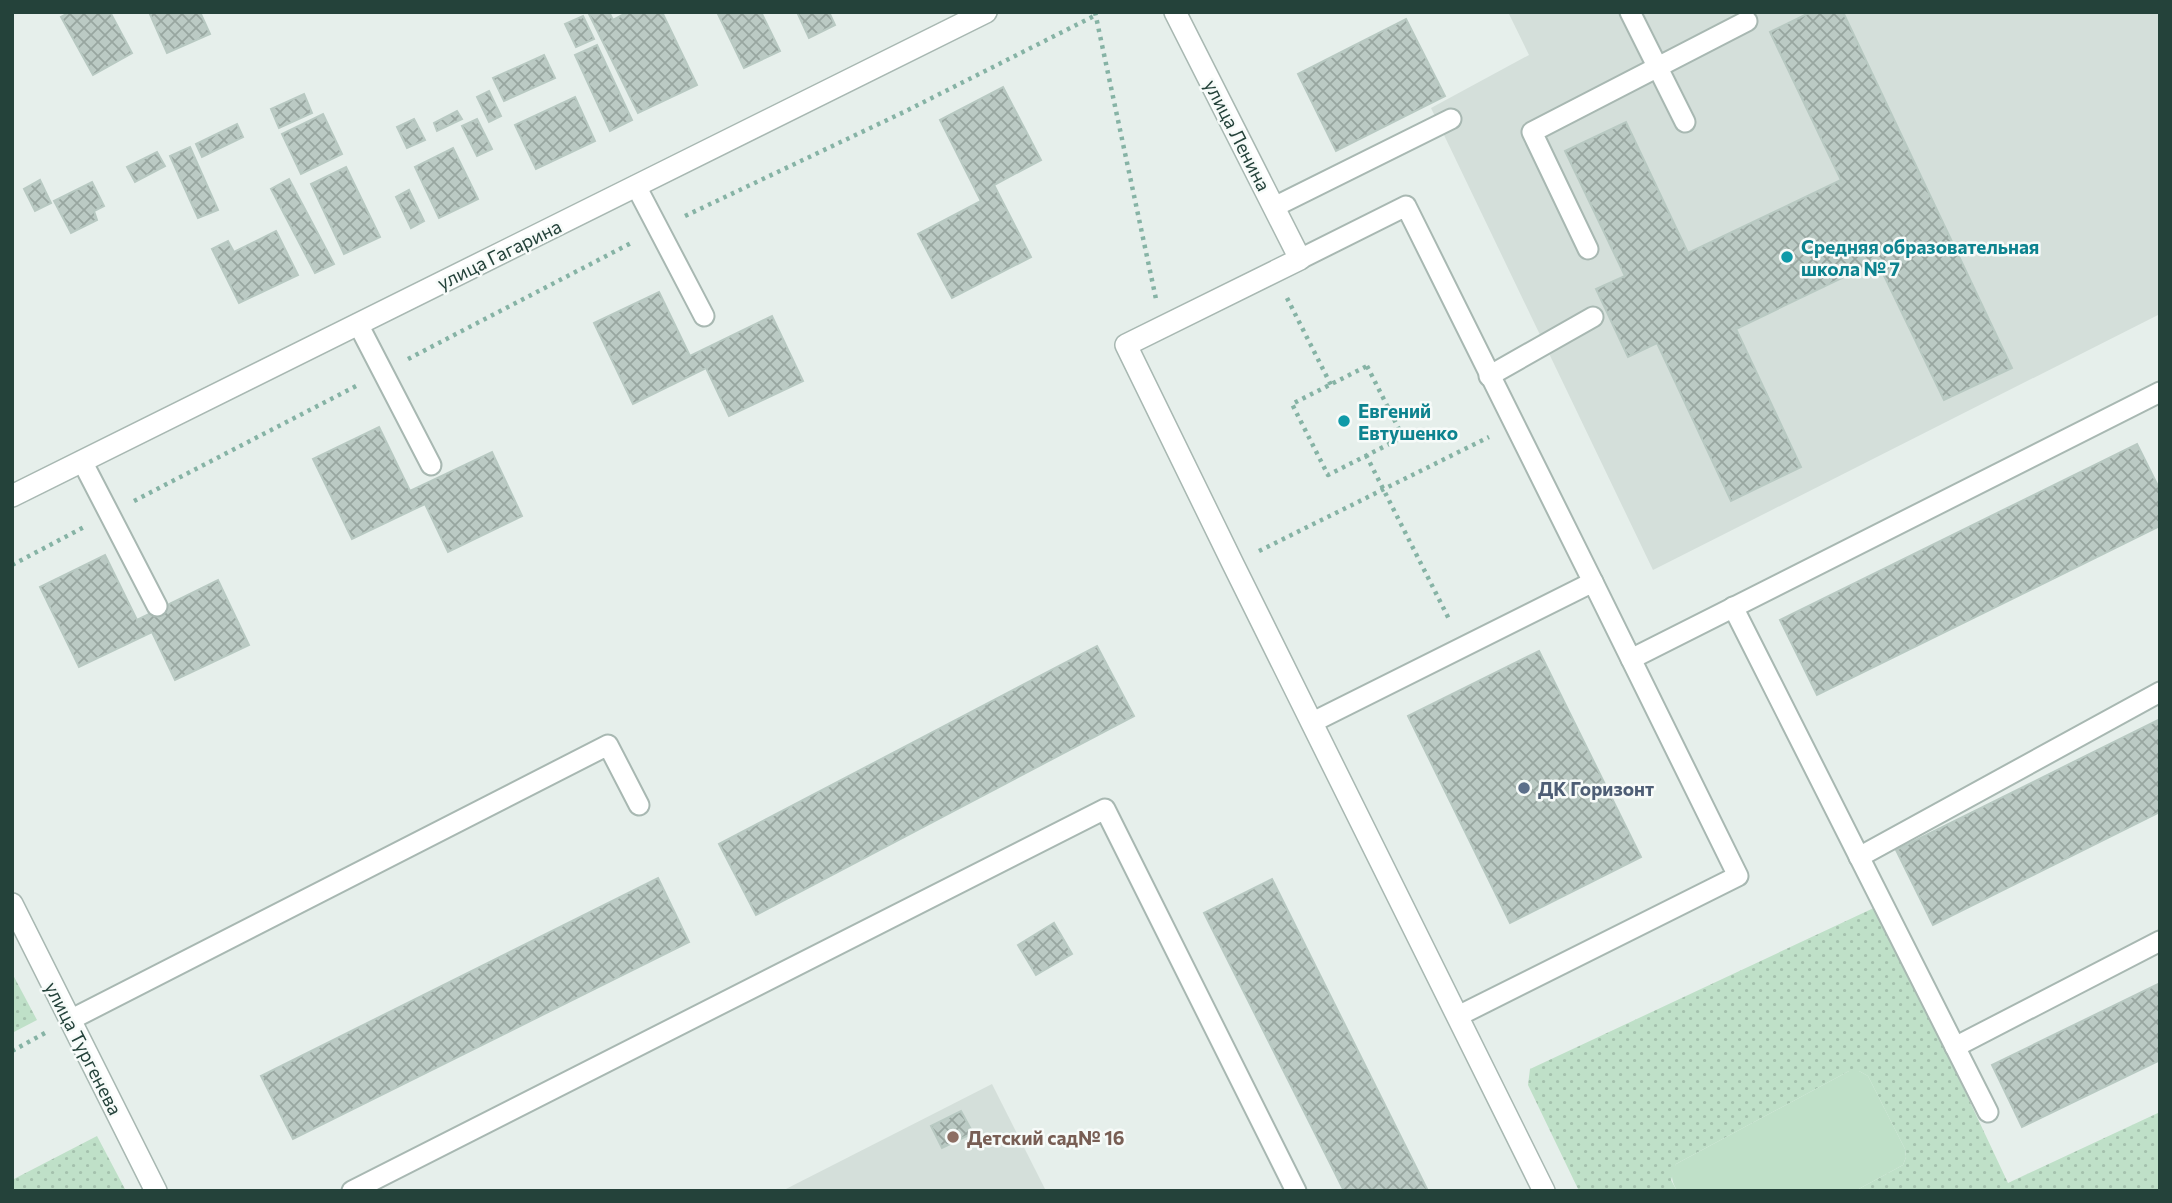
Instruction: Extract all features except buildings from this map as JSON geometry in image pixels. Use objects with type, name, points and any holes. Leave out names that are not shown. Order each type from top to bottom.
[{"type":"street","name":"улица Гагарина","points":[[12,496],[986,12]]},
{"type":"street","name":"улица Ленина","points":[[1175,12],[1300,258]]},
{"type":"street","points":[[1300,258],[1126,345],[1545,1191]]},
{"type":"street","name":"улица Тургенева","points":[[12,904],[156,1191]]},
{"type":"lane","points":[[1630,12],[1685,121]]},
{"type":"lane","points":[[1588,249],[1532,132],[1747,21]]},
{"type":"lane","points":[[1274,207],[1451,119]]},
{"type":"lane","points":[[636,186],[704,316]]},
{"type":"lane","points":[[1300,258],[1406,205],[1738,876],[1458,1016]]},
{"type":"lane","points":[[1489,376],[1593,317]]},
{"type":"lane","points":[[358,324],[431,465]]},
{"type":"lane","points":[[1631,659],[2160,392]]},
{"type":"lane","points":[[82,461],[157,606]]},
{"type":"lane","points":[[1313,722],[1593,582]]},
{"type":"lane","points":[[1733,607],[1989,1112]]},
{"type":"lane","points":[[1859,857],[2160,692]]},
{"type":"lane","points":[[70,1020],[608,745],[639,805]]},
{"type":"lane","points":[[357,1190],[1105,809],[1296,1191]]},
{"type":"lane","points":[[1955,1047],[2160,940]]},
{"type":"path","points":[[12,565],[659,229],[904,112],[1095,14],[1162,327]]},
{"type":"path","points":[[1274,272],[1331,384]]},
{"type":"path","points":[[1367,366],[1403,437],[1366,455],[1328,475],[1292,404],[1367,366]]},
{"type":"path","points":[[1233,564],[1514,425]]},
{"type":"path","points":[[1366,455],[1463,647]]},
{"type":"path","points":[[12,1051],[70,1020]]},
{"type":"shaded area","points":[[1508,12],[2160,12],[2160,314],[1653,570],[1431,108],[1529,55]]},
{"type":"shaded area","name":"Детский сад№ 16","points":[[992,1084],[1046,1191],[782,1191]]},
{"type":"green space","points":[[1878,906],[2008,1183],[2160,1112],[2160,1191],[1855,1191],[1903,1165],[1906,1157],[1905,1149],[1868,1076],[1859,1071],[1849,1071],[1676,1164],[1671,1180],[1677,1191],[1579,1191],[1528,1085],[1530,1069]]},
{"type":"green space","points":[[12,973],[37,1020],[12,1033]]},
{"type":"green space","points":[[1849,1071],[1859,1071],[1868,1076],[1905,1149],[1903,1165],[1855,1191],[1677,1191],[1672,1177],[1676,1164]]},
{"type":"green space","points":[[97,1136],[126,1191],[12,1191],[12,1180]]},
{"type":"place","name":"Средняя образовательная школа № 7","points":[[1787,257]]},
{"type":"place","name":"Евгений Евтушенко","points":[[1344,421]]},
{"type":"place","name":"ДК Горизонт","points":[[1524,788]]},
{"type":"place","name":"Детский сад№ 16","points":[[953,1137]]}]
